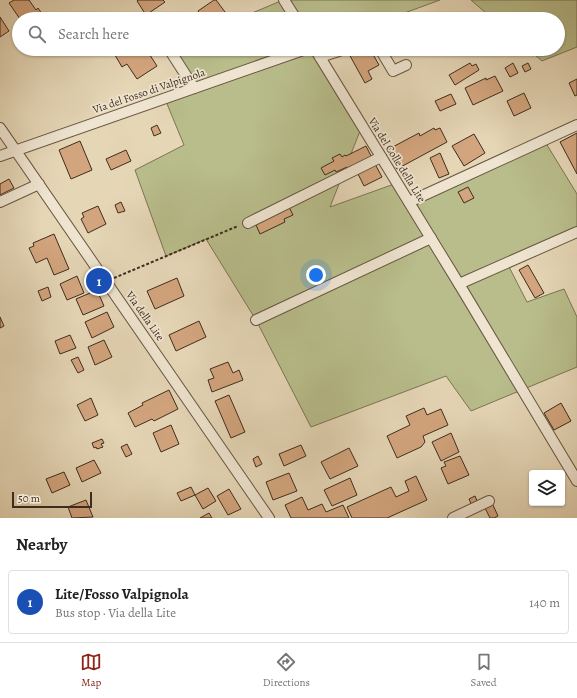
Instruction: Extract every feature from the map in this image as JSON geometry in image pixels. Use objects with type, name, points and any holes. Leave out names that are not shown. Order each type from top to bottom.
[{"type":"street","points":[[284,0],[292,12]]},
{"type":"street","points":[[173,56],[194,88]]},
{"type":"street","name":"Via del Fosso di Valpignola","points":[[0,156],[286,56]]},
{"type":"street","name":"Via del Colle della Lite","points":[[319,56],[459,284],[577,481]]},
{"type":"street","points":[[384,56],[393,71],[406,65]]},
{"type":"street","points":[[409,202],[577,125]]},
{"type":"street","name":"Via della Lite","points":[[0,128],[269,518]]},
{"type":"street","points":[[248,223],[381,157]]},
{"type":"street","points":[[0,202],[39,184]]},
{"type":"street","points":[[459,284],[577,232]]},
{"type":"street","points":[[256,320],[431,238]]},
{"type":"street","points":[[453,518],[489,501]]},
{"type":"path","points":[[106,281],[238,226]]},
{"type":"green space","points":[[283,0],[440,0],[407,12],[255,12]]},
{"type":"green space","points":[[471,0],[577,0],[577,47],[565,52],[565,12],[485,12]]},
{"type":"green space","points":[[173,56],[319,56],[362,126],[330,207],[397,183],[408,201],[544,140],[577,194],[577,232],[507,263],[527,302],[564,289],[577,317],[577,367],[471,411],[446,376],[311,427],[256,320],[206,239],[166,256],[135,170],[184,145],[165,99],[194,88]]},
{"type":"green space","points":[[536,56],[554,56],[542,61]]},
{"type":"building","points":[[14,0],[29,0],[36,10],[38,8],[41,12],[15,12],[9,3]]},
{"type":"building","points":[[163,0],[165,2],[150,12],[144,12],[137,1]]},
{"type":"building","points":[[216,0],[225,12],[199,12]]},
{"type":"building","points":[[0,17],[9,31],[0,37]]},
{"type":"building","points":[[116,56],[151,56],[157,66],[137,79],[127,64],[122,67]]},
{"type":"building","points":[[350,56],[374,56],[379,65],[368,71],[372,79],[365,83]]},
{"type":"building","points":[[470,63],[472,66],[476,64],[479,70],[455,85],[449,75]]},
{"type":"building","points":[[513,63],[518,73],[510,77],[505,68]]},
{"type":"building","points":[[528,63],[531,69],[525,72],[522,66]]},
{"type":"building","points":[[495,76],[503,91],[473,105],[465,88],[486,78],[486,80]]},
{"type":"building","points":[[577,79],[577,95],[575,96],[569,83]]},
{"type":"building","points":[[524,93],[531,108],[514,116],[507,101]]},
{"type":"building","points":[[451,94],[456,104],[440,111],[435,101]]},
{"type":"building","points":[[157,125],[161,133],[154,136],[151,128]]},
{"type":"building","points":[[434,128],[435,130],[440,128],[447,142],[397,169],[387,150],[419,133],[420,136]]},
{"type":"building","points":[[577,133],[577,174],[560,142]]},
{"type":"building","points":[[474,134],[485,153],[464,166],[452,146]]},
{"type":"building","points":[[80,141],[92,170],[71,179],[59,150]]},
{"type":"building","points":[[366,146],[372,158],[348,169],[347,167],[336,172],[335,170],[325,175],[321,168],[334,161],[332,158],[340,154],[342,157],[345,155],[346,156]]},
{"type":"building","points":[[126,150],[131,161],[111,170],[106,159]]},
{"type":"building","points":[[440,153],[449,174],[439,178],[430,158]]},
{"type":"building","points":[[375,164],[382,177],[364,186],[357,172]]},
{"type":"building","points":[[9,179],[14,188],[0,195],[0,184]]},
{"type":"building","points":[[468,187],[474,198],[464,203],[458,192]]},
{"type":"building","points":[[121,202],[125,211],[118,213],[115,205]]},
{"type":"building","points":[[288,205],[293,215],[284,219],[285,222],[260,234],[256,225],[259,223],[257,220]]},
{"type":"building","points":[[98,206],[106,224],[88,233],[81,219],[84,217],[82,213]]},
{"type":"building","points":[[54,234],[69,269],[54,275],[47,258],[36,263],[29,248],[34,246],[33,243]]},
{"type":"building","points":[[528,265],[544,293],[535,298],[519,270]]},
{"type":"building","points":[[77,276],[84,293],[67,300],[60,284]]},
{"type":"building","points":[[177,278],[184,296],[155,309],[147,291]]},
{"type":"building","points":[[48,287],[51,297],[42,301],[38,291]]},
{"type":"building","points":[[97,290],[104,306],[83,315],[76,299]]},
{"type":"building","points":[[107,312],[114,327],[92,338],[85,322]]},
{"type":"building","points":[[0,317],[4,326],[0,328]]},
{"type":"building","points":[[199,321],[206,337],[176,351],[169,335]]},
{"type":"building","points":[[70,335],[76,348],[60,354],[55,341]]},
{"type":"building","points":[[104,340],[112,357],[95,365],[88,347]]},
{"type":"building","points":[[78,357],[84,370],[78,373],[71,360]]},
{"type":"building","points":[[228,362],[233,373],[239,370],[243,380],[212,392],[208,380],[214,378],[210,369]]},
{"type":"building","points":[[169,390],[178,409],[154,421],[152,419],[135,427],[128,413],[143,405],[142,403]]},
{"type":"building","points":[[229,395],[245,432],[231,438],[215,401]]},
{"type":"building","points":[[91,398],[98,415],[85,421],[77,405]]},
{"type":"building","points":[[561,403],[571,421],[554,430],[544,413]]},
{"type":"building","points":[[424,408],[427,415],[441,409],[448,425],[423,436],[425,442],[421,447],[397,458],[387,436],[410,425],[406,416]]},
{"type":"building","points":[[171,425],[179,444],[161,452],[153,433]]},
{"type":"building","points":[[451,433],[459,452],[441,461],[432,442]]},
{"type":"building","points":[[102,439],[104,443],[101,444],[103,447],[97,449],[96,447],[94,448],[92,443]]},
{"type":"building","points":[[127,444],[132,454],[126,457],[121,447]]},
{"type":"building","points":[[301,445],[306,456],[284,466],[279,454]]},
{"type":"building","points":[[349,448],[358,466],[330,479],[321,462]]},
{"type":"building","points":[[258,456],[262,464],[256,467],[253,459]]},
{"type":"building","points":[[460,456],[469,475],[448,484],[441,468],[446,466],[444,462]]},
{"type":"building","points":[[94,460],[101,473],[82,482],[76,468]]},
{"type":"building","points":[[64,472],[70,485],[52,493],[46,479]]},
{"type":"building","points":[[289,473],[297,491],[273,500],[266,482]]},
{"type":"building","points":[[416,476],[427,500],[387,518],[352,518],[347,507],[391,487],[396,497],[409,491],[405,481]]},
{"type":"building","points":[[350,478],[357,495],[332,506],[324,490]]},
{"type":"building","points":[[191,487],[195,495],[181,501],[177,493]]},
{"type":"building","points":[[208,488],[216,501],[203,509],[195,495]]},
{"type":"building","points":[[229,489],[241,509],[228,515],[217,496]]},
{"type":"building","points":[[475,496],[478,503],[472,506],[469,499]]},
{"type":"building","points":[[302,497],[308,510],[322,504],[326,512],[343,505],[349,518],[291,518],[285,505]]},
{"type":"building","points":[[86,500],[93,517],[72,518],[68,507]]},
{"type":"building","points":[[492,503],[498,516],[490,518],[484,506]]},
{"type":"building","points":[[209,513],[212,518],[200,518]]},
{"type":"place","name":"Lite/Fosso Valpignola","points":[[99,281]]}]
